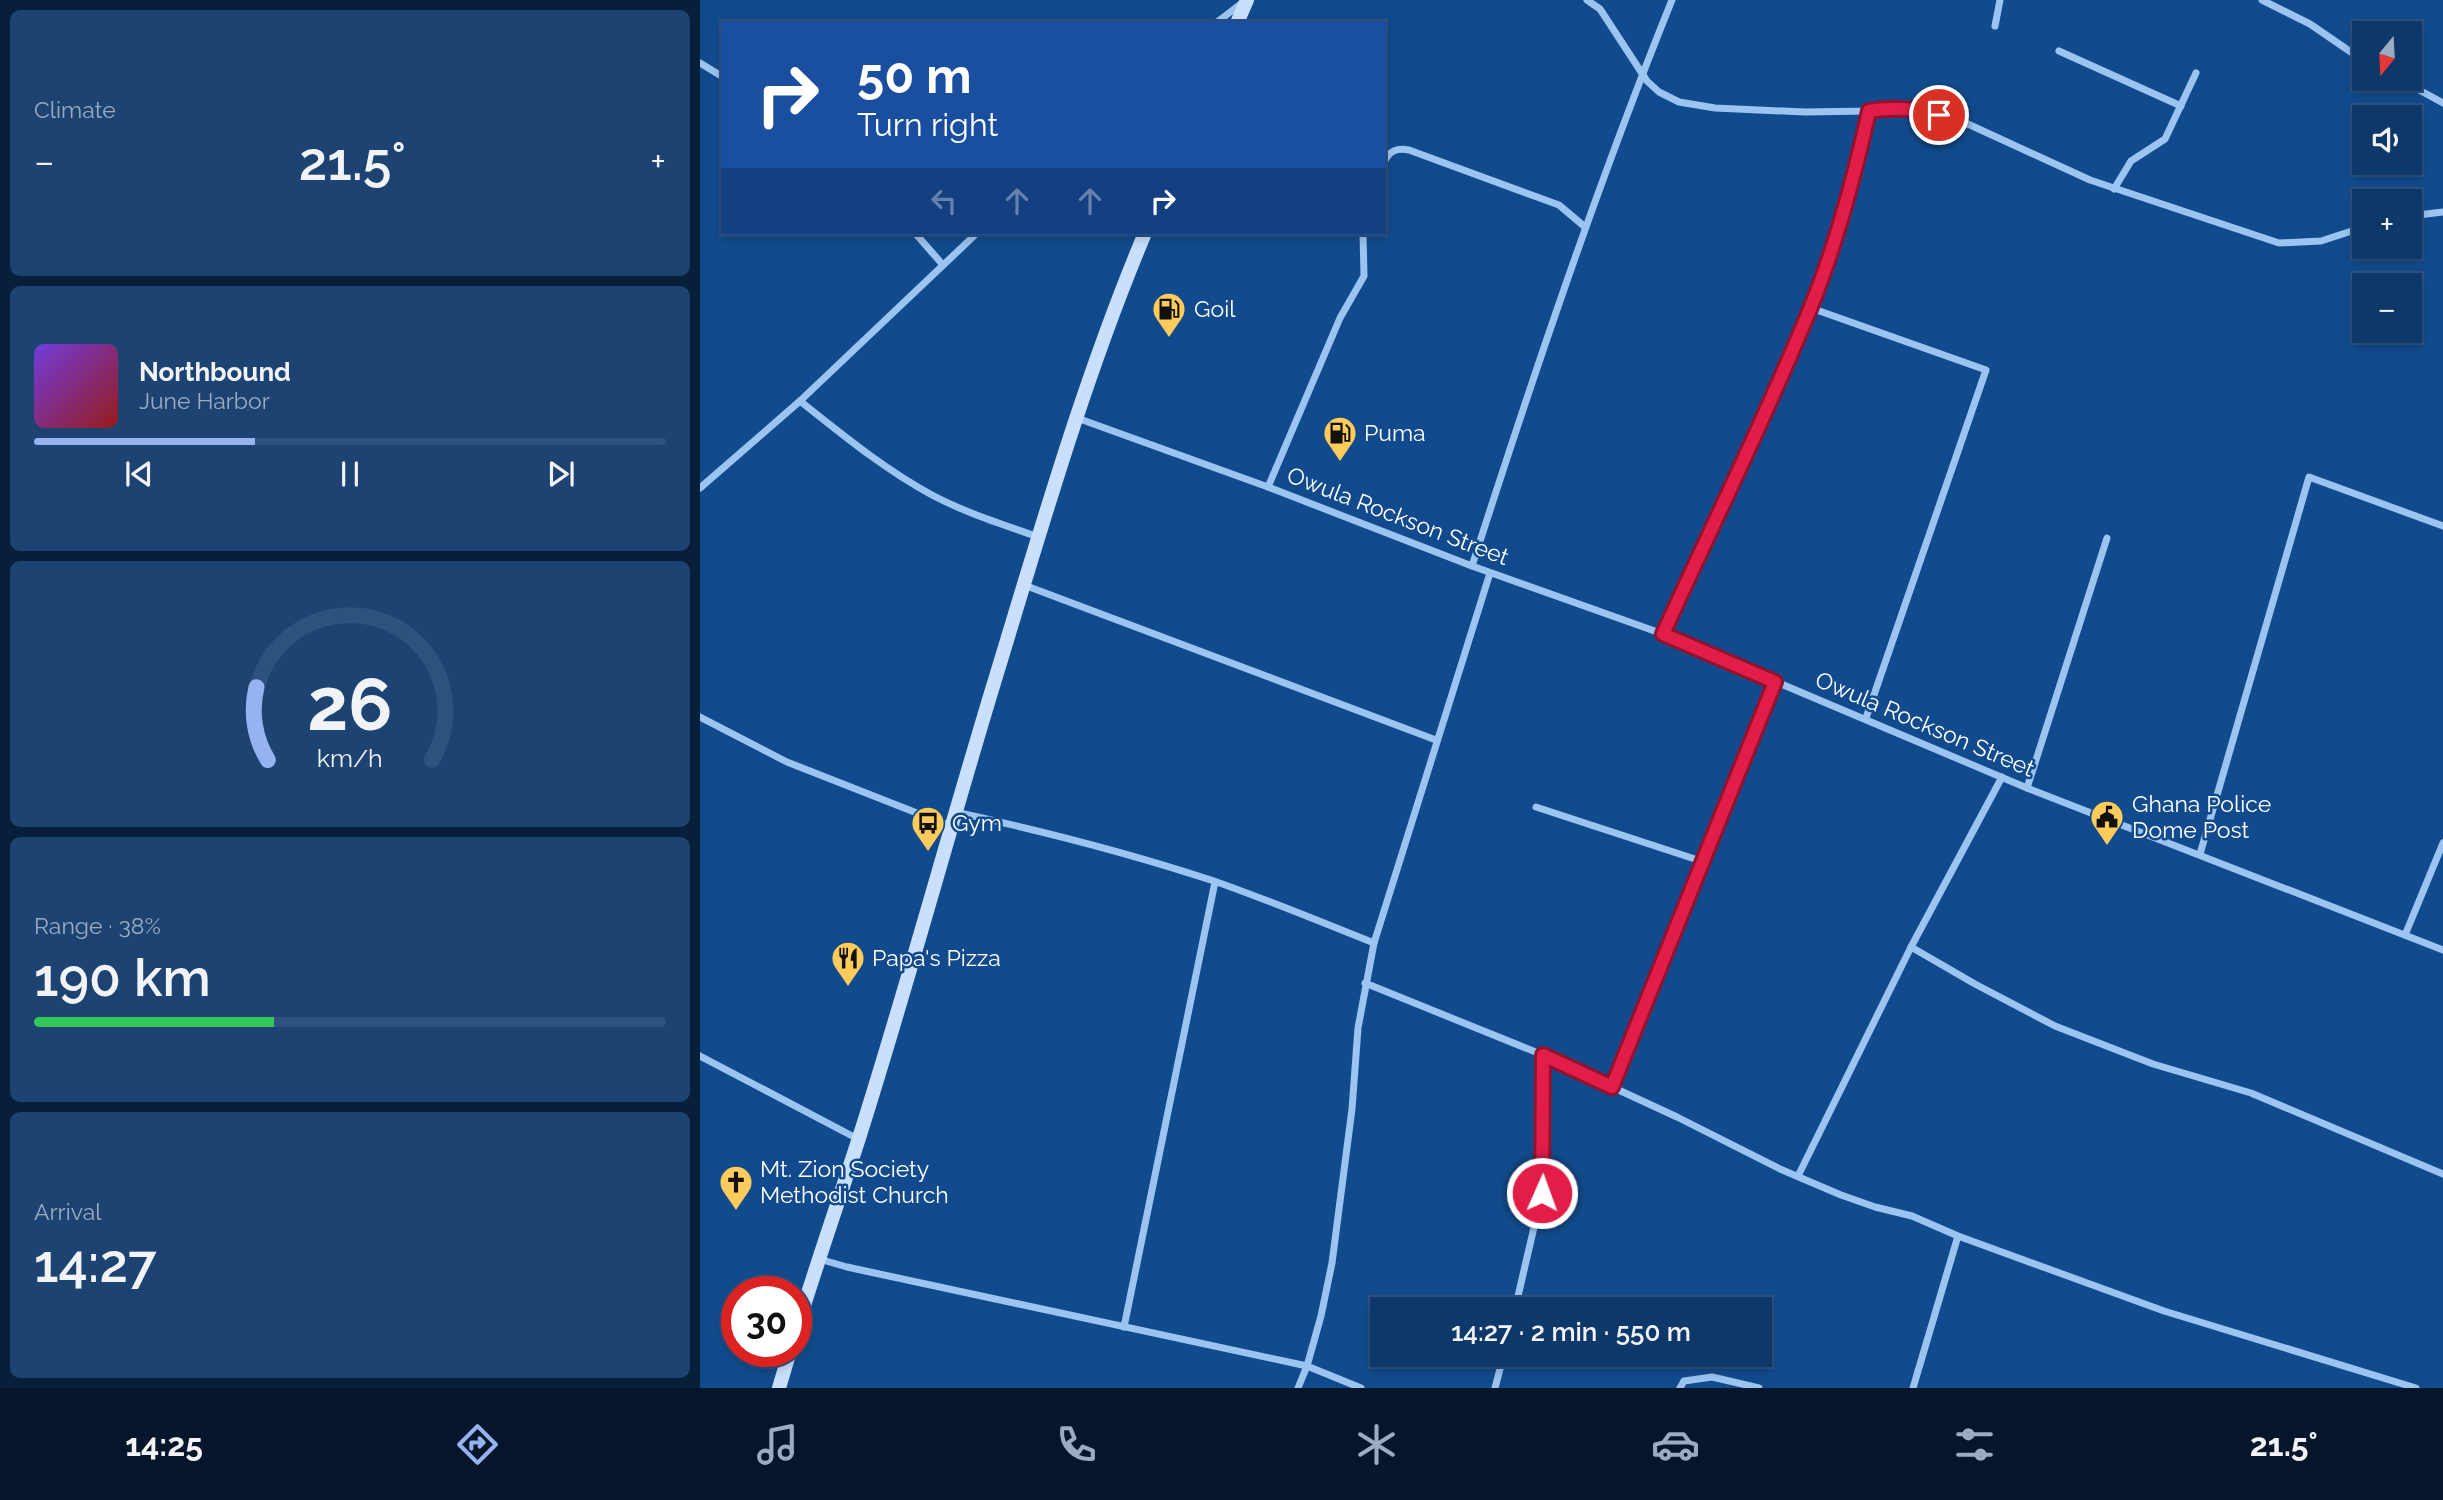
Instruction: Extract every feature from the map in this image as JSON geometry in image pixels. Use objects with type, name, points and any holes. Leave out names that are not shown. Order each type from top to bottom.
[{"type":"main road","points":[[1238,21],[1246,0]]},
{"type":"main road","points":[[812,1281],[858,1139],[952,819],[1039,537],[1077,418],[1129,270],[1144,235]]},
{"type":"main road","points":[[779,1388],[785,1367]]},
{"type":"street","points":[[1219,21],[1246,0]]},
{"type":"street","points":[[1587,0],[1600,9],[1641,74],[1659,92],[1679,102],[1714,108],[1805,112],[1869,111],[1891,107],[1911,109],[1956,119],[2036,158],[2114,189],[2279,243],[2321,241],[2352,231]]},
{"type":"street","points":[[1472,566],[1585,227],[1641,74],[1672,0]]},
{"type":"street","points":[[1995,26],[2000,0]]},
{"type":"street","points":[[2262,0],[2310,24],[2352,53]]},
{"type":"street","points":[[2059,51],[2181,106]]},
{"type":"street","points":[[700,63],[721,75]]},
{"type":"street","points":[[2114,189],[2131,161],[2165,139],[2196,73]]},
{"type":"street","points":[[2421,91],[2443,103]]},
{"type":"street","points":[[1663,634],[1811,307],[1857,164],[1869,111]]},
{"type":"street","points":[[1386,159],[1398,148],[1409,150],[1559,205],[1585,227]]},
{"type":"street","points":[[2422,215],[2443,212]]},
{"type":"street","points":[[917,235],[943,265]]},
{"type":"street","points":[[700,488],[800,401],[975,235]]},
{"type":"street","points":[[1268,486],[1340,318],[1364,276],[1363,235]]},
{"type":"street","points":[[1811,307],[1986,370],[1866,718]]},
{"type":"street","points":[[800,401],[860,449],[934,496],[976,515],[1039,537]]},
{"type":"street","name":"Owula Rockson Street","points":[[1077,418],[1268,486],[1490,573],[1663,634],[2027,788],[2443,950]]},
{"type":"street","points":[[2200,854],[2309,477],[2443,526]]},
{"type":"street","points":[[2027,788],[2107,538]]},
{"type":"street","points":[[1298,1388],[1307,1366],[1332,1263],[1352,1109],[1359,1028],[1374,943],[1490,573]]},
{"type":"street","points":[[1024,585],[1436,740]]},
{"type":"street","points":[[1612,1087],[1775,682]]},
{"type":"street","points":[[700,717],[786,762],[952,819],[1062,836],[1215,882],[1374,943]]},
{"type":"street","points":[[1798,1176],[1911,947],[2002,777]]},
{"type":"street","points":[[1536,807],[1704,862]]},
{"type":"street","points":[[2405,935],[2443,843]]},
{"type":"street","points":[[1124,1327],[1215,882]]},
{"type":"street","points":[[1911,947],[2055,1026],[2153,1064],[2251,1093],[2443,1174]]},
{"type":"street","points":[[1365,983],[1543,1055],[1841,1195],[1875,1208],[1912,1216],[1958,1236],[2164,1311],[2416,1388]]},
{"type":"street","points":[[1518,1297],[1542,1193],[1543,1055]]},
{"type":"street","points":[[700,1056],[858,1139]]},
{"type":"street","points":[[1913,1388],[1958,1236]]},
{"type":"street","points":[[819,1259],[1307,1366],[1361,1388]]},
{"type":"street","points":[[1495,1388],[1501,1367]]},
{"type":"street","points":[[1680,1388],[1684,1381],[1712,1377],[1759,1388]]},
{"type":"place","name":"Goil","points":[[1169,339]]},
{"type":"place","name":"Puma","points":[[1340,463]]},
{"type":"place","name":"Ghana Police Dome Post","points":[[2107,847]]},
{"type":"place","name":"Gym","points":[[928,853]]},
{"type":"place","name":"Papa's Pizza","points":[[848,988]]},
{"type":"place","name":"Mt. Zion Society Methodist Church","points":[[736,1212]]},
{"type":"route","points":[[1542,1193],[1543,1055],[1612,1087],[1775,682],[1663,634],[1811,307],[1840,223],[1869,111],[1891,107],[1922,110],[1939,115]]}]
